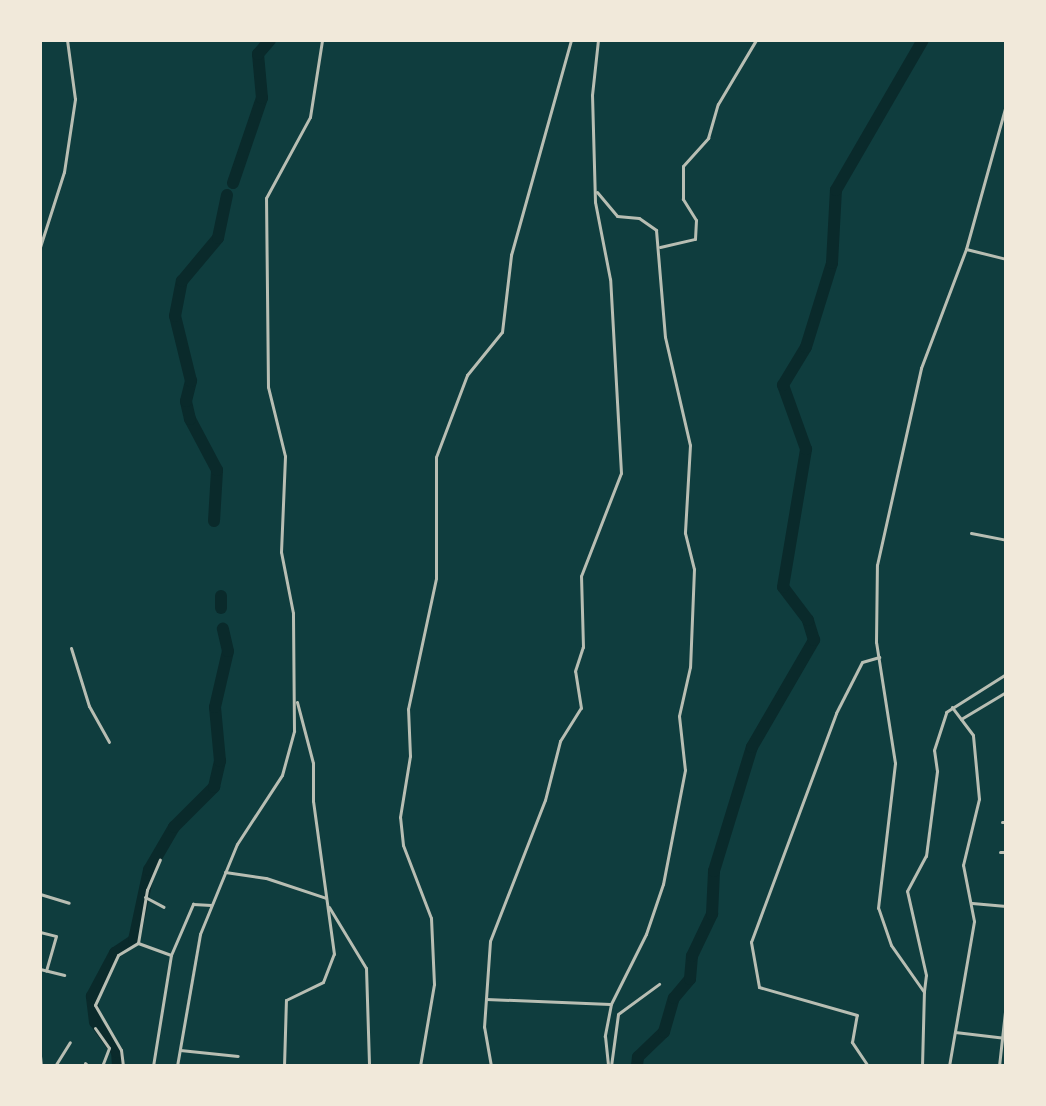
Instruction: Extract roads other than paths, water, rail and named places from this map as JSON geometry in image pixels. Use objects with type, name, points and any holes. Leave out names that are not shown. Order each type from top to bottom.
[{"type":"street","points":[[40,247],[64,172],[75,99],[67,40]]},
{"type":"street","points":[[420,1065],[434,984],[432,927],[425,893],[403,845],[400,817],[410,756],[408,710],[436,578],[436,457],[467,375],[502,332],[510,255],[571,40]]},
{"type":"street","points":[[491,1065],[484,1027],[490,941],[545,800],[560,741],[581,708],[575,671],[583,647],[581,576],[621,473],[610,279],[596,191],[592,94],[598,40]]},
{"type":"street","points":[[659,247],[696,238],[696,220],[683,199],[683,166],[708,138],[718,104],[756,40]]},
{"type":"street","points":[[177,1065],[195,951],[210,905],[225,872],[282,775],[294,730],[296,698],[293,613],[281,552],[285,456],[268,387],[267,198],[310,117],[322,41]]},
{"type":"street","points":[[924,993],[891,945],[878,908],[895,763],[879,657],[877,565],[929,342],[966,249],[1005,105]]},
{"type":"street","points":[[596,191],[616,216],[650,222],[659,247],[665,337],[690,445],[685,533],[694,569],[691,644],[679,716],[685,770],[663,884],[646,934],[611,1004],[605,1036],[610,1065]]},
{"type":"street","points":[[966,249],[1005,259]]},
{"type":"street","points":[[971,532],[1005,540]]},
{"type":"street","points":[[71,648],[89,706],[109,742]]},
{"type":"street","points":[[868,1065],[852,1042],[857,1015],[759,987],[751,942],[836,713],[862,662],[879,657]]},
{"type":"street","points":[[922,1065],[926,975],[907,891],[926,856],[937,771],[934,750],[952,707],[1005,674]]},
{"type":"street","points":[[960,719],[1005,692]]},
{"type":"street","points":[[284,1065],[286,1000],[323,982],[330,971],[328,906],[313,763],[296,698]]},
{"type":"street","points":[[949,1065],[972,903],[963,865],[979,799],[973,735],[952,707]]},
{"type":"street","points":[[1000,852],[1005,852]]},
{"type":"street","points":[[138,943],[145,897],[159,860]]},
{"type":"street","points":[[225,872],[267,878],[326,898]]},
{"type":"street","points":[[40,894],[69,903]]},
{"type":"street","points":[[145,897],[164,907]]},
{"type":"street","points":[[972,903],[1005,906]]},
{"type":"street","points":[[153,1065],[171,955],[193,904],[210,905]]},
{"type":"street","points":[[328,906],[366,968],[369,1065]]},
{"type":"street","points":[[40,932],[56,936],[46,971]]},
{"type":"street","points":[[138,943],[171,955]]},
{"type":"street","points":[[123,1065],[95,1005],[118,955],[138,943]]},
{"type":"street","points":[[40,969],[64,975]]},
{"type":"street","points":[[610,1065],[618,1014],[659,984]]},
{"type":"street","points":[[486,999],[611,1004]]},
{"type":"street","points":[[999,1065],[1004,1038],[1005,1003]]},
{"type":"street","points":[[95,1028],[109,1048],[102,1065]]},
{"type":"street","points":[[955,1032],[1004,1038]]},
{"type":"street","points":[[55,1065],[70,1042]]},
{"type":"street","points":[[180,1050],[238,1056]]},
{"type":"street","points":[[40,1056],[41,1065]]},
{"type":"waterway","points":[[233,183],[262,98],[258,54],[270,40]]},
{"type":"waterway","points":[[637,1066],[638,1057],[664,1032],[674,998],[690,979],[692,956],[712,914],[714,871],[752,747],[814,640],[808,620],[783,587],[806,449],[783,385],[806,347],[832,263],[836,190],[923,40]]},
{"type":"waterway","points":[[214,521],[217,470],[190,419],[186,401],[191,381],[175,316],[182,281],[218,238],[227,195]]},
{"type":"waterway","points":[[221,596],[221,608]]},
{"type":"waterway","points":[[118,1066],[117,1052],[95,1022],[92,996],[115,953],[134,940],[149,870],[174,827],[214,787],[220,761],[215,707],[228,651],[223,629]]}]
